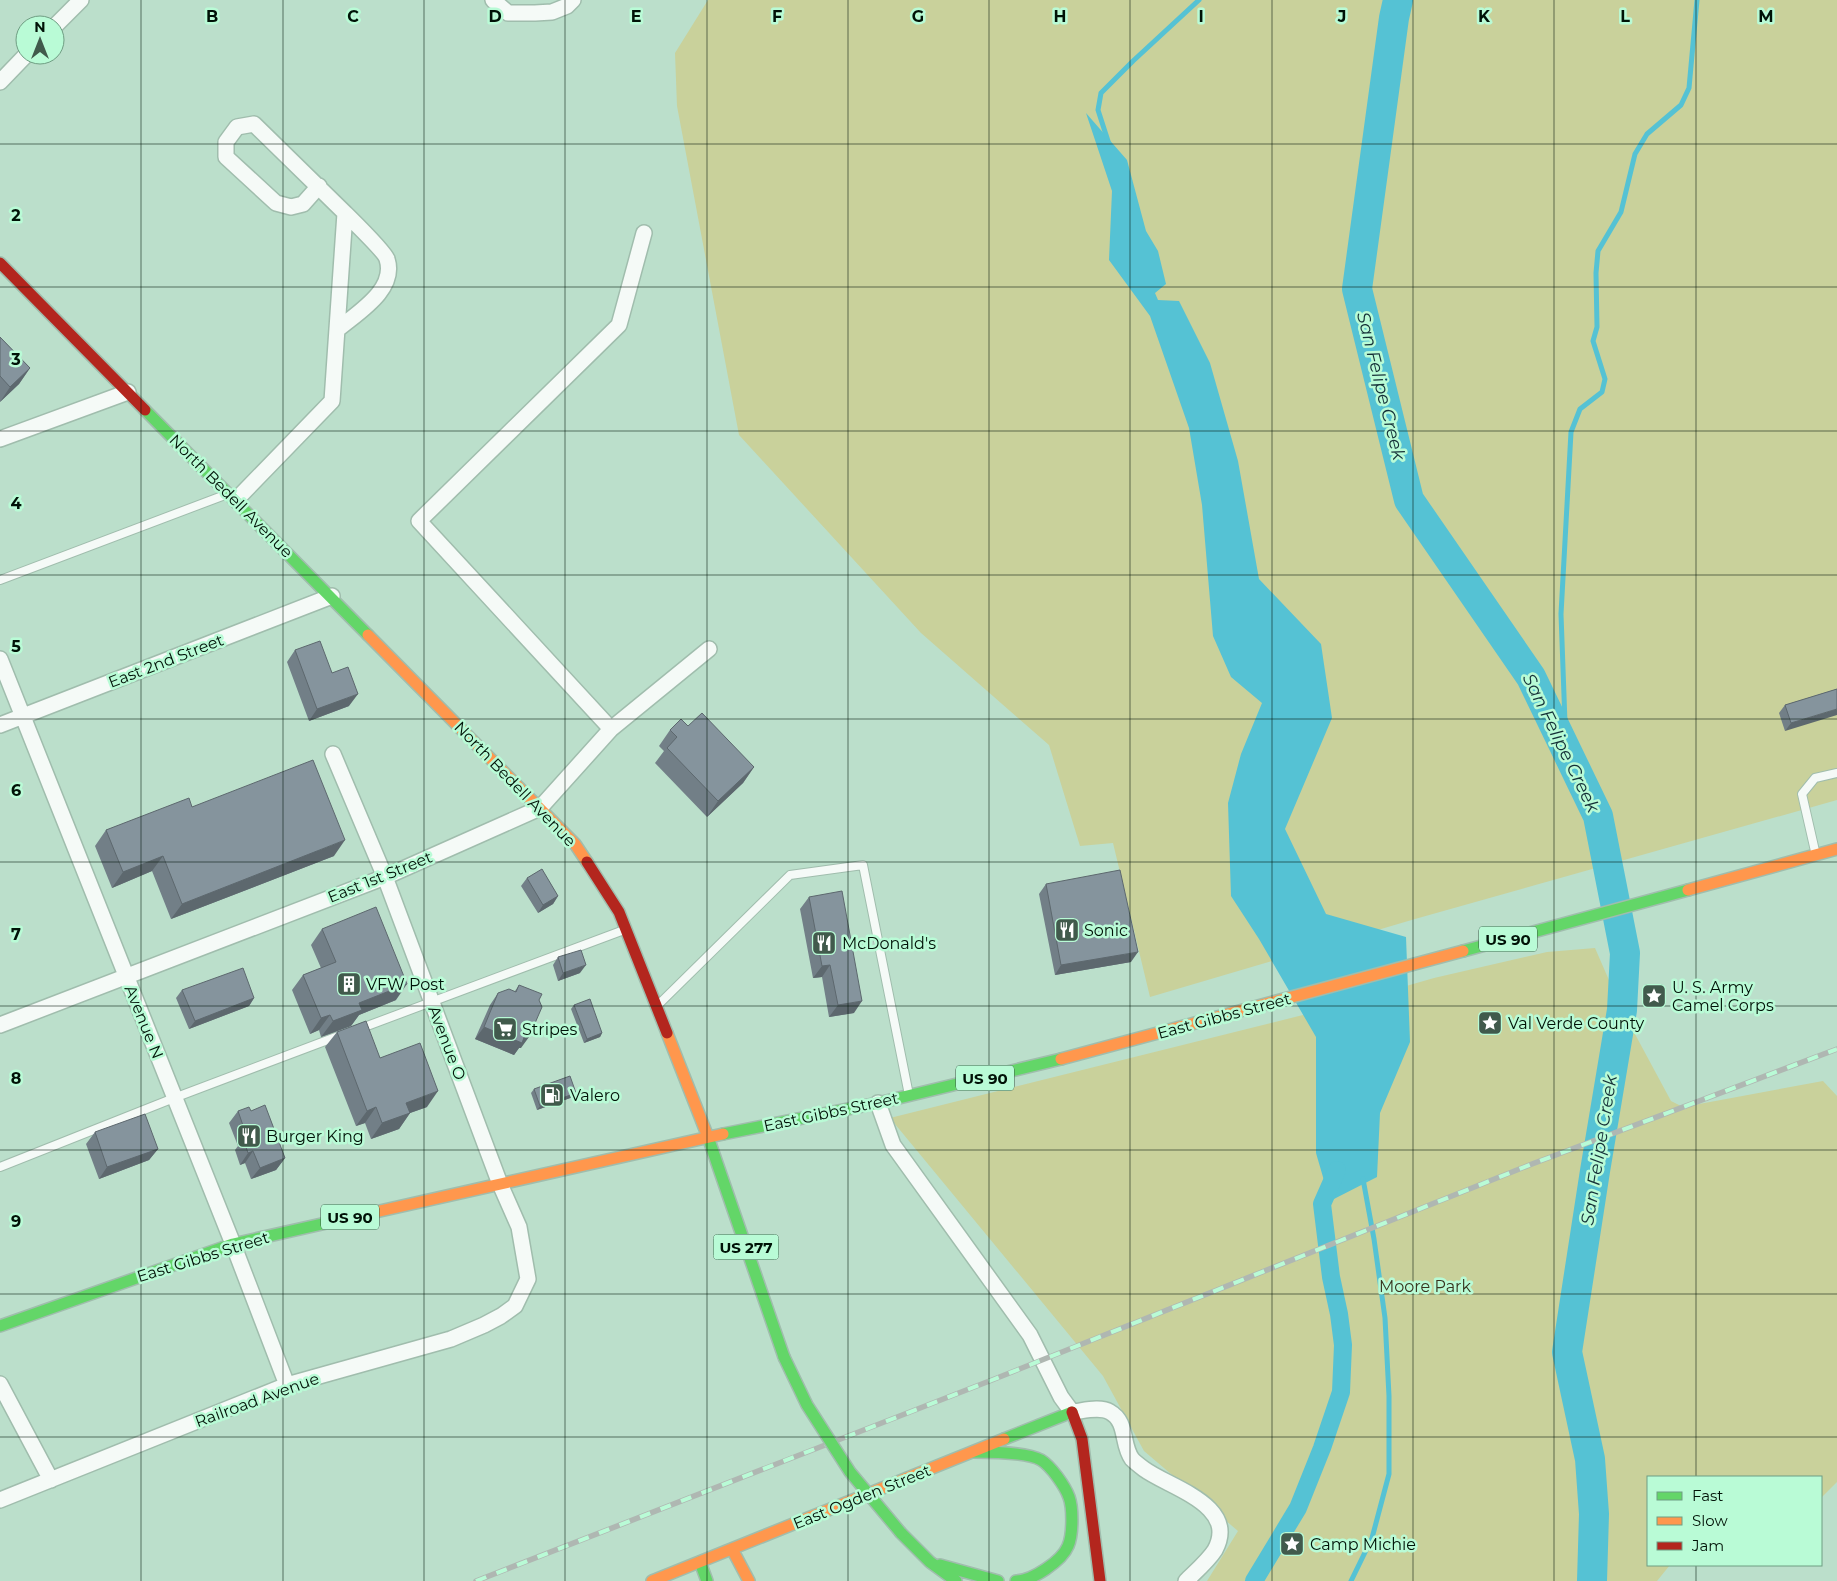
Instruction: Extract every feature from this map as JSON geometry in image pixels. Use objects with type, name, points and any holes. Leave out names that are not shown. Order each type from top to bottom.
[{"type":"main road","name":"North Bedell Avenue","points":[[0,263],[332,596],[575,844],[619,912],[708,1137],[784,1357],[807,1405],[850,1472],[901,1533],[930,1562]]},
{"type":"main road","name":"US 90","points":[[1816,855],[1837,849]]},
{"type":"main road","name":"East Gibbs Street","points":[[0,1326],[233,1244],[708,1137],[878,1103],[1091,1052],[1816,855]]},
{"type":"main road","name":"East Ogden Street","points":[[652,1581],[1072,1412]]},
{"type":"main road","points":[[1072,1412],[1082,1439],[1100,1581]]},
{"type":"main road","points":[[973,1452],[1011,1453],[1042,1460],[1057,1476],[1069,1497],[1072,1520],[1068,1548],[1049,1568],[1024,1580],[1016,1581]]},
{"type":"main road","points":[[732,1549],[749,1581]]},
{"type":"main road","points":[[700,1562],[707,1581]]},
{"type":"main road","points":[[930,1562],[940,1581]]},
{"type":"main road","points":[[930,1562],[998,1581]]},
{"type":"main road","name":"US 277","points":[[930,1562],[956,1581]]},
{"type":"street","points":[[65,16],[80,0]]},
{"type":"street","points":[[493,0],[508,13],[552,12],[568,6],[573,0]]},
{"type":"street","points":[[0,82],[16,65]]},
{"type":"street","points":[[319,186],[302,204],[291,206],[276,204],[226,157],[226,142],[237,127],[254,124],[319,186],[387,257],[389,274],[381,292],[337,330]]},
{"type":"street","points":[[232,497],[332,400],[345,213]]},
{"type":"street","points":[[611,729],[420,521],[619,325],[644,233]]},
{"type":"street","points":[[0,439],[128,392]]},
{"type":"street","name":"East 2nd Street","points":[[0,725],[332,596]]},
{"type":"street","name":"East 1st Street","points":[[0,1025],[385,877],[540,808],[611,729],[709,649]]},
{"type":"street","name":"Avenue N","points":[[0,659],[233,1244],[287,1385]]},
{"type":"street","name":"Avenue O","points":[[333,754],[385,877],[500,1184],[518,1227],[528,1279],[515,1306]]},
{"type":"street","points":[[878,1103],[893,1145],[1030,1335],[1060,1397],[1072,1412],[1097,1410],[1110,1412],[1121,1422],[1132,1459],[1144,1469],[1204,1503],[1215,1514],[1220,1526],[1220,1538],[1214,1551],[1186,1581]]},
{"type":"street","name":"Railroad Avenue","points":[[0,1500],[287,1385],[451,1339],[484,1325],[515,1306]]},
{"type":"street","points":[[0,1384],[51,1480]]},
{"type":"lane","points":[[0,580],[232,497]]},
{"type":"lane","points":[[1816,855],[1802,794],[1815,778],[1837,773]]},
{"type":"lane","points":[[656,1006],[790,875],[863,865],[909,1095]]},
{"type":"lane","points":[[0,1167],[174,1098],[626,929]]},
{"type":"green space","points":[[708,0],[1837,0],[1837,800],[1415,919],[1150,997],[1113,843],[1080,846],[1049,745],[921,633],[739,435],[677,106],[675,53]]},
{"type":"green space","name":"Moore Park","points":[[1595,948],[1622,1010],[1671,1101],[1683,1107],[1823,1081],[1837,1096],[1837,1482],[1822,1497],[1822,1476],[1647,1476],[1647,1566],[1669,1566],[1657,1581],[1207,1581],[1238,1531],[1144,1451],[1103,1376],[890,1118],[1323,1010],[1434,978],[1547,952]]},
{"type":"water","points":[[1086,113],[1127,160],[1146,231],[1158,251],[1166,284],[1155,293],[1158,300],[1179,301],[1210,363],[1238,461],[1259,579],[1321,644],[1332,718],[1285,829],[1326,914],[1406,937],[1410,1042],[1380,1113],[1377,1177],[1330,1201],[1316,1153],[1316,1037],[1259,939],[1231,896],[1228,803],[1241,754],[1262,703],[1231,677],[1213,636],[1202,505],[1189,428],[1150,316],[1109,260],[1112,191]]},
{"type":"building","points":[[0,337],[30,368],[10,387],[0,376]]},
{"type":"building","points":[[320,641],[332,673],[348,667],[358,694],[317,709],[295,650]]},
{"type":"building","points":[[1837,689],[1837,709],[1791,723],[1785,705]]},
{"type":"building","points":[[702,713],[754,767],[718,801],[667,748],[677,737],[670,730],[681,719],[688,726]]},
{"type":"building","points":[[313,760],[345,840],[182,904],[163,856],[123,872],[106,830],[189,798],[192,807]]},
{"type":"building","points":[[542,869],[558,896],[543,905],[527,878]]},
{"type":"building","points":[[1120,870],[1138,952],[1061,965],[1046,884]]},
{"type":"building","points":[[842,891],[862,1001],[838,1005],[830,965],[822,966],[809,897]]},
{"type":"building","name":"VFW Post","points":[[376,907],[407,984],[359,1003],[362,1010],[333,1021],[330,1015],[321,1018],[303,975],[336,962],[322,929]]},
{"type":"building","points":[[581,950],[586,965],[563,973],[558,957]]},
{"type":"building","points":[[243,968],[254,998],[195,1021],[182,990]]},
{"type":"building","name":"Stripes","points":[[519,985],[542,994],[539,1000],[542,1007],[529,1037],[525,1035],[522,1043],[484,1027],[498,993],[509,989],[516,992]]},
{"type":"building","name":"Valero","points":[[590,999],[602,1033],[587,1039],[574,1005]]},
{"type":"building","points":[[366,1021],[380,1058],[420,1043],[438,1091],[406,1103],[410,1113],[382,1123],[376,1107],[367,1111],[337,1032]]},
{"type":"building","name":"Valero","points":[[570,1076],[576,1093],[540,1106],[534,1089]]},
{"type":"building","points":[[265,1105],[285,1158],[260,1168],[253,1151],[248,1153],[243,1138],[247,1137],[238,1111],[249,1107],[251,1111]]},
{"type":"building","points":[[145,1114],[158,1149],[107,1167],[95,1132]]},
{"type":"waterway","points":[[1108,141],[1098,110],[1101,93],[1199,0]]},
{"type":"waterway","name":"San Felipe Creek","points":[[1398,0],[1357,289],[1409,500],[1531,677],[1598,816],[1625,953],[1622,1010],[1567,1352],[1590,1459],[1594,1514],[1592,1581]]},
{"type":"waterway","points":[[1566,750],[1561,614],[1571,432],[1580,409],[1602,392],[1605,379],[1593,341],[1597,327],[1596,273],[1598,251],[1621,212],[1635,154],[1647,134],[1681,105],[1689,88],[1697,0]]},
{"type":"waterway","points":[[1254,1581],[1298,1508],[1322,1448],[1341,1392],[1343,1345],[1331,1277],[1322,1204],[1337,1170]]},
{"type":"waterway","points":[[1351,1581],[1372,1538],[1389,1474],[1389,1396],[1385,1318],[1363,1179]]},
{"type":"railway","points":[[476,1581],[992,1380],[1532,1164],[1837,1049]]},
{"type":"traffic: fast","points":[[145,410],[368,635]]},
{"type":"traffic: fast","points":[[1463,951],[1688,890]]},
{"type":"traffic: fast","points":[[723,1134],[878,1103],[1061,1059]]},
{"type":"traffic: fast","points":[[708,1137],[784,1357]]},
{"type":"traffic: fast","points":[[0,1326],[233,1244],[353,1217]]},
{"type":"traffic: fast","points":[[784,1357],[807,1405],[850,1472],[901,1533]]},
{"type":"traffic: fast","points":[[1004,1439],[1072,1412]]},
{"type":"traffic: fast","points":[[973,1452],[998,1452],[1035,1457],[1049,1467],[1069,1497],[1072,1529],[1070,1541],[1065,1552],[1053,1564],[1038,1574],[1016,1581]]},
{"type":"traffic: fast","points":[[901,1533],[930,1562],[956,1581]]},
{"type":"traffic: fast","points":[[700,1562],[707,1581]]},
{"type":"traffic: fast","points":[[940,1565],[998,1581]]},
{"type":"traffic: slow","points":[[368,635],[575,844],[587,862]]},
{"type":"traffic: slow","points":[[1688,890],[1837,849]]},
{"type":"traffic: slow","points":[[1061,1059],[1463,951]]},
{"type":"traffic: slow","points":[[667,1033],[708,1137]]},
{"type":"traffic: slow","points":[[353,1217],[723,1134]]},
{"type":"traffic: slow","points":[[652,1581],[1004,1439]]},
{"type":"traffic: slow","points":[[732,1549],[749,1581]]},
{"type":"traffic: jam","points":[[0,263],[145,410]]},
{"type":"traffic: jam","points":[[587,862],[619,912],[667,1033]]},
{"type":"traffic: jam","points":[[1072,1412],[1082,1439],[1100,1581]]},
{"type":"place","name":"Sonic","points":[[1067,930]]},
{"type":"place","name":"McDonald's","points":[[824,943]]},
{"type":"place","name":"VFW Post","points":[[349,984]]},
{"type":"place","name":"U. S. Army Camel Corps","points":[[1654,996]]},
{"type":"place","name":"Val Verde County","points":[[1490,1023]]},
{"type":"place","name":"Stripes","points":[[505,1029]]},
{"type":"place","name":"Valero","points":[[552,1095]]},
{"type":"place","name":"Burger King","points":[[249,1136]]},
{"type":"place","name":"Camp Michie","points":[[1292,1544]]}]
